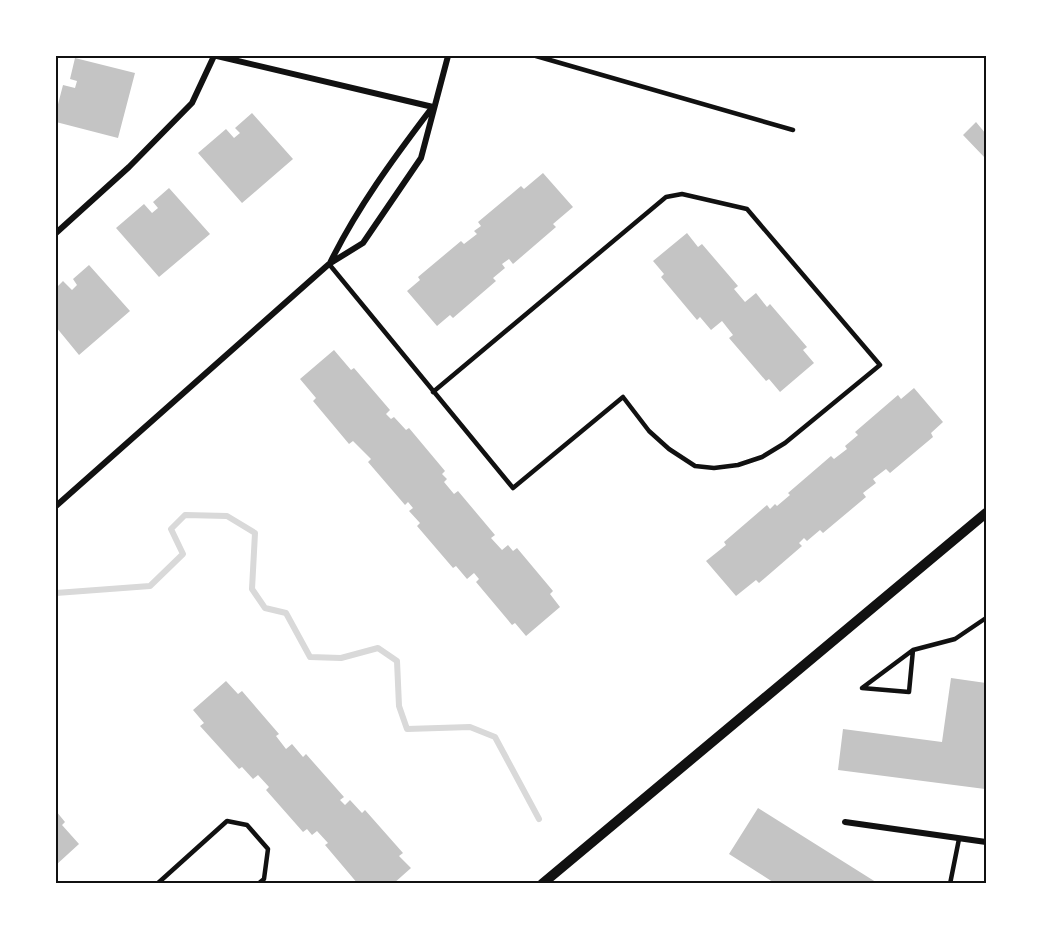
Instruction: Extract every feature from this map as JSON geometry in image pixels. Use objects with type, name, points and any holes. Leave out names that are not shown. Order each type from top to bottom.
[{"type":"street","points":[[56,232],[129,167],[192,103],[215,56],[433,107]]},
{"type":"street","points":[[56,506],[329,264],[363,243],[421,158],[448,56]]},
{"type":"street","points":[[329,264],[352,220],[433,107]]},
{"type":"street","points":[[542,884],[987,513]]},
{"type":"street","points":[[845,822],[987,842]]},
{"type":"lane","points":[[536,56],[793,130]]},
{"type":"lane","points":[[329,264],[434,392],[513,488],[623,397],[649,431],[669,449],[695,466],[714,468],[738,465],[762,457],[785,443],[880,364],[747,209],[682,194],[666,197],[434,392]]},
{"type":"lane","points":[[913,650],[909,692],[862,688],[913,650],[955,639],[987,618]]},
{"type":"lane","points":[[157,884],[227,821],[248,825],[268,849],[264,879],[258,884]]},
{"type":"lane","points":[[950,884],[959,839]]},
{"type":"building","points":[[75,58],[135,73],[118,138],[56,122],[56,112],[63,85],[75,88],[77,81],[70,79]]},
{"type":"building","points":[[252,113],[293,159],[242,203],[198,153],[226,129],[234,138],[240,133],[235,128]]},
{"type":"building","points":[[976,122],[986,134],[986,159],[963,135]]},
{"type":"building","points":[[543,173],[573,207],[553,224],[556,227],[513,264],[509,259],[502,264],[505,268],[493,278],[496,281],[453,318],[450,315],[437,326],[407,291],[420,280],[418,277],[461,241],[464,244],[477,234],[474,231],[481,226],[478,222],[521,186],[524,189]]},
{"type":"building","points":[[169,188],[210,234],[159,277],[116,228],[144,204],[152,213],[158,208],[153,202]]},
{"type":"building","points":[[687,233],[698,247],[702,244],[738,286],[734,289],[745,302],[756,293],[767,307],[770,304],[807,347],[803,350],[814,363],[780,392],[769,379],[766,381],[729,338],[733,335],[722,321],[711,330],[700,317],[697,320],[661,277],[664,274],[653,261]]},
{"type":"building","points":[[89,265],[130,311],[79,355],[56,327],[56,288],[63,281],[72,290],[77,285],[73,279]]},
{"type":"building","points":[[334,350],[351,370],[354,368],[390,410],[386,414],[391,419],[394,417],[406,430],[409,428],[445,471],[442,474],[447,479],[444,482],[454,494],[458,491],[495,535],[491,538],[502,550],[508,545],[513,551],[517,548],[553,591],[550,594],[560,607],[526,636],[515,623],[512,625],[476,582],[479,579],[474,573],[467,579],[456,566],[453,568],[417,526],[420,523],[409,511],[413,508],[408,502],[405,505],[368,462],[371,459],[353,441],[349,444],[313,401],[316,398],[300,379]]},
{"type":"building","points":[[914,388],[943,422],[931,433],[933,437],[890,473],[886,469],[873,479],[876,483],[863,493],[866,497],[823,533],[820,530],[807,541],[804,538],[799,543],[802,546],[759,583],[756,580],[736,596],[706,561],[726,545],[724,542],[767,505],[770,509],[775,504],[777,506],[790,495],[788,493],[831,456],[834,459],[847,449],[845,446],[858,435],[855,432],[898,395],[901,399]]},
{"type":"building","points":[[951,678],[986,683],[985,789],[838,770],[843,729],[942,742]]},
{"type":"building","points":[[226,681],[238,694],[242,691],[279,734],[276,736],[286,749],[292,744],[303,757],[306,754],[344,797],[340,800],[345,805],[350,800],[362,813],[365,810],[403,853],[399,856],[411,868],[393,884],[358,884],[325,845],[328,843],[317,831],[312,835],[307,829],[303,832],[266,790],[269,787],[258,775],[253,779],[242,767],[239,769],[200,726],[204,723],[193,710]]},
{"type":"building","points":[[758,808],[879,884],[776,884],[729,854]]},
{"type":"building","points":[[56,811],[65,822],[62,825],[79,844],[56,865]]},
{"type":"waterway","points":[[56,593],[150,586],[183,554],[171,529],[185,515],[227,516],[255,533],[252,589],[265,608],[286,613],[310,657],[341,658],[378,648],[397,661],[399,706],[407,729],[470,727],[495,737],[539,819]]}]
